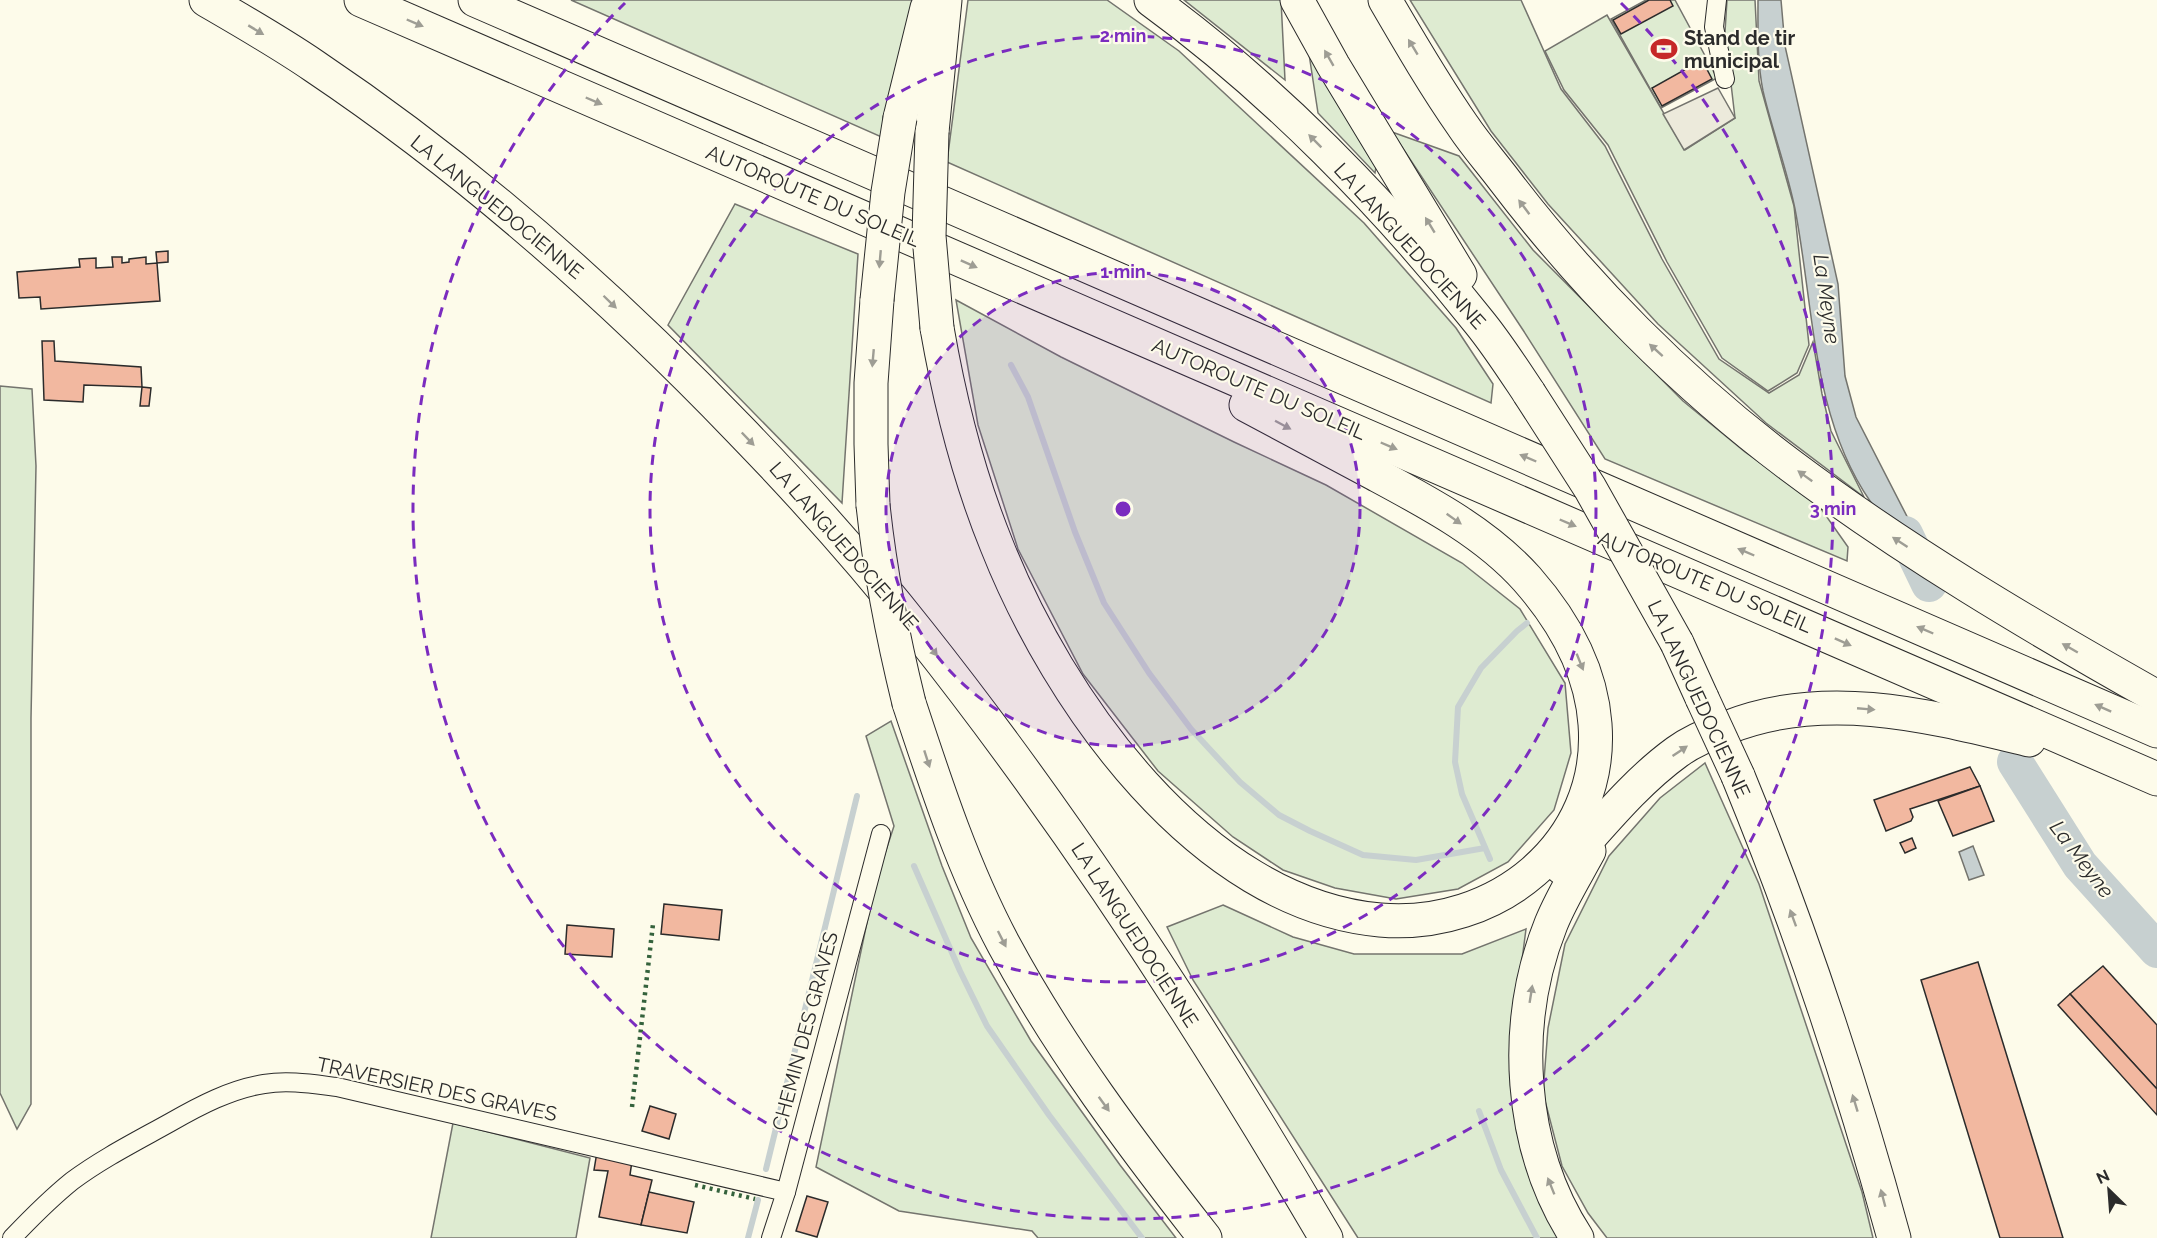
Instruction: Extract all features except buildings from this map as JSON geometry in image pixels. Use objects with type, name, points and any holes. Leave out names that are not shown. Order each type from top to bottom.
[{"type":"highway","name":"LA LANGUEDOCIENNE","points":[[206,0],[313,65],[492,198],[595,288],[675,364],[823,519],[917,630],[989,723],[1077,845],[1168,982],[1326,1238]]},
{"type":"highway","name":"AUTOROUTE DU SOLEIL","points":[[361,0],[2157,779]]},
{"type":"highway","points":[[475,0],[2157,731]]},
{"type":"highway","points":[[929,0],[917,125],[916,216],[941,414],[962,490],[983,548],[1050,681],[1114,769],[1152,812],[1214,866],[1262,897],[1316,922],[1362,933],[1389,936],[1435,934],[1476,925],[1498,916],[1531,897],[1561,869],[1657,768],[1679,750],[1702,737],[1736,723],[1801,709],[1840,706],[1893,711],[1963,724],[2118,762]]},
{"type":"highway","points":[[917,125],[933,0]]},
{"type":"highway","points":[[945,0],[917,125],[888,192],[877,300],[871,383],[873,505],[881,572],[896,649],[909,703],[955,837],[980,896],[1004,943],[1051,1024],[1088,1080],[1151,1170],[1205,1238]]},
{"type":"highway","name":"LA LANGUEDOCIENNE","points":[[1151,0],[1235,67],[1306,132],[1370,196],[1435,268],[1480,323],[1529,393],[1590,488],[1677,643],[1738,776],[1819,988],[1853,1095],[1894,1238]]},
{"type":"highway","points":[[1297,0],[1333,65],[1529,393]]},
{"type":"highway","points":[[1385,0],[1464,128],[1532,217],[1648,343],[1713,402],[1788,463],[1852,510],[2057,640],[2157,697]]},
{"type":"highway","points":[[931,325],[963,450],[984,514],[1014,586],[1049,655],[1096,726],[1119,756],[1167,809],[1212,848],[1255,877],[1302,900],[1331,911],[1353,916],[1398,921],[1436,919],[1479,906],[1519,884],[1561,843],[1583,802],[1594,761],[1595,722],[1586,675],[1568,636],[1544,599],[1524,575],[1474,533],[1442,511],[1046,297]]},
{"type":"highway","points":[[1577,1238],[1554,1194],[1539,1151],[1528,1099],[1527,1027],[1531,992],[1550,926],[1560,903],[1608,818]]},
{"type":"street","points":[[1717,0],[1714,27],[1725,79]]},
{"type":"street","name":"CHEMIN DES GRAVES","points":[[771,1238],[786,1192],[881,834]]},
{"type":"street","name":"TRAVERSIER DES GRAVES","points":[[12,1238],[38,1211],[73,1181],[109,1156],[227,1094],[263,1084],[294,1081],[337,1087],[786,1192]]},
{"type":"green space","points":[[571,0],[913,0],[886,139]]},
{"type":"green space","points":[[968,0],[1107,0],[1179,51],[1364,223],[1456,328],[1493,384],[1491,403],[947,162]]},
{"type":"green space","points":[[1184,0],[1281,0],[1285,80]]},
{"type":"green space","points":[[1410,0],[1521,0],[1561,89],[1605,146],[1662,259],[1719,359],[1769,393],[1799,375],[1813,342],[1831,431],[1864,497],[1766,423],[1658,324],[1548,204],[1491,131]]},
{"type":"green space","name":"Stand de tir municipal","points":[[1646,0],[1675,0],[1717,78],[1661,108],[1611,19]]},
{"type":"green space","points":[[1727,0],[1755,0],[1759,81],[1794,206],[1809,345],[1797,373],[1768,391],[1722,358],[1667,262],[1608,145],[1564,90],[1545,51],[1607,15],[1685,150],[1735,118],[1725,32]]},
{"type":"green space","points":[[1307,41],[1377,160],[1375,173],[1318,113]]},
{"type":"green space","points":[[1392,132],[1459,156],[1533,250],[1683,401],[1745,452],[1817,503],[1848,547],[1847,561],[1605,459]]},
{"type":"green space","points":[[735,204],[858,254],[842,503],[668,325]]},
{"type":"green space","points":[[956,300],[1061,357],[1326,485],[1462,563],[1520,609],[1565,683],[1571,753],[1554,810],[1508,862],[1458,889],[1396,899],[1335,888],[1283,870],[1233,837],[1158,771],[1083,674],[1018,549],[978,425]]},
{"type":"green space","points":[[0,386],[32,389],[36,466],[31,718],[31,1104],[17,1129],[0,1093]]},
{"type":"green space","points":[[891,721],[942,866],[971,938],[1031,1041],[1120,1165],[1176,1238],[1038,1238],[1032,1231],[899,1211],[816,1167],[875,884],[894,826],[866,736]]},
{"type":"green space","points":[[1705,763],[1759,884],[1862,1192],[1873,1238],[1607,1238],[1588,1213],[1562,1166],[1543,1093],[1548,1028],[1565,944],[1609,856],[1660,798]]},
{"type":"green space","points":[[1223,905],[1293,937],[1354,954],[1462,954],[1526,929],[1511,1045],[1562,1238],[1358,1238],[1193,980],[1167,927]]},
{"type":"green space","points":[[453,1123],[590,1158],[576,1238],[431,1238]]},
{"type":"shaded area","points":[[1718,88],[1735,118],[1684,150],[1663,114]]},
{"type":"water","points":[[1758,0],[1781,0],[1785,46],[1838,284],[1845,376],[1856,417],[1915,532],[1873,505],[1851,468],[1836,434],[1818,360],[1795,209],[1761,80]]},
{"type":"water","points":[[1973,846],[1984,875],[1969,880],[1959,852]]},
{"type":"waterway","points":[[1011,365],[1028,397],[1075,532],[1104,603],[1149,673],[1191,729],[1240,782],[1279,815],[1363,855],[1416,860],[1485,848]]},
{"type":"waterway","name":"La Meyne","points":[[1905,534],[1929,584]]},
{"type":"waterway","points":[[1490,859],[1462,794],[1455,762],[1458,707],[1481,668],[1527,623]]},
{"type":"waterway","name":"La Meyne","points":[[2015,762],[2080,865],[2157,950]]},
{"type":"waterway","points":[[766,1169],[857,796]]},
{"type":"waterway","points":[[914,866],[987,1026],[1049,1115],[1142,1238]]},
{"type":"waterway","points":[[1479,1111],[1501,1170],[1537,1238]]},
{"type":"waterway","points":[[748,1238],[758,1200]]},
{"type":"hedge","points":[[632,1107],[653,924]]},
{"type":"hedge","points":[[695,1185],[755,1199]]},
{"type":"place","name":"Stand de tir municipal","points":[[1664,49]]}]
